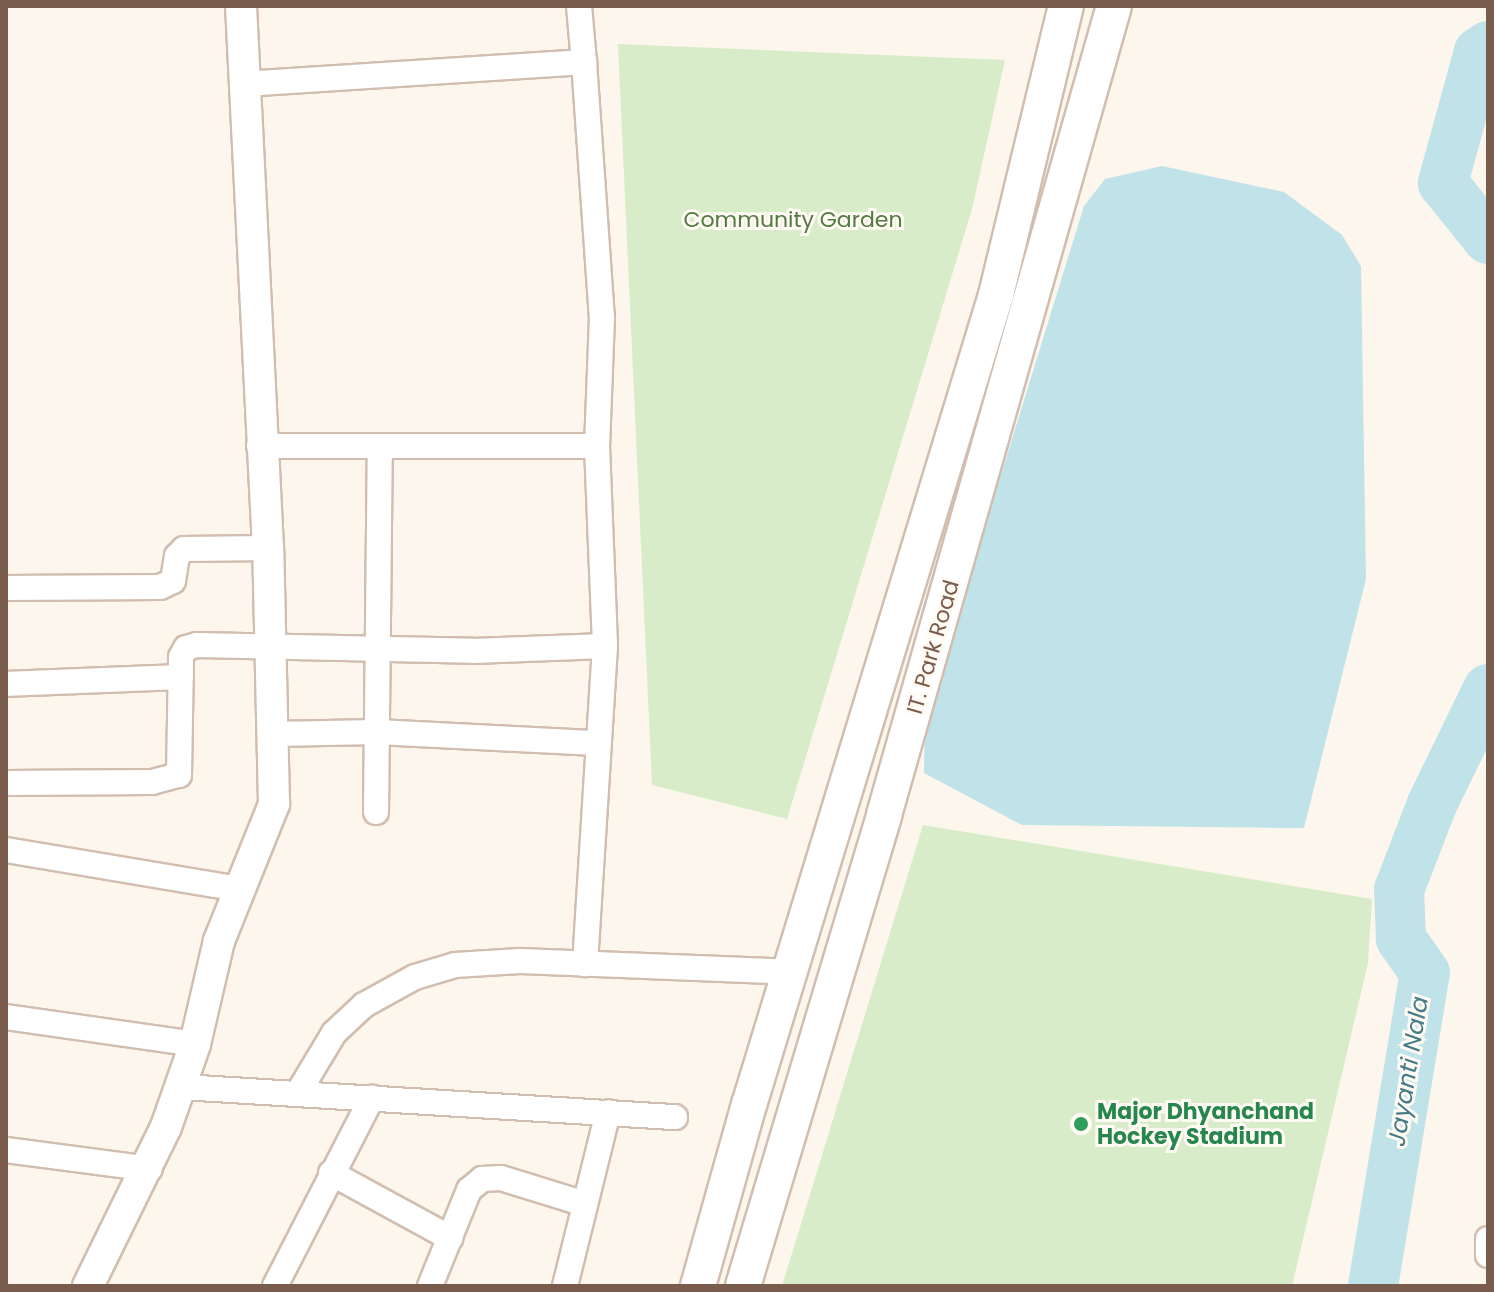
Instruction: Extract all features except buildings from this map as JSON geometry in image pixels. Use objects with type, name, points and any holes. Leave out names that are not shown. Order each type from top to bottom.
[{"type":"main road","name":"IT. Park Road","points":[[698,1286],[996,295],[1066,6]]},
{"type":"main road","name":"IT. Park Road","points":[[743,1286],[884,815],[1114,6]]},
{"type":"street","points":[[88,1286],[150,1169],[182,1087],[219,941],[274,804],[268,548],[259,446],[241,6]]},
{"type":"street","points":[[579,6],[602,317],[597,446],[605,646],[585,964]]},
{"type":"street","points":[[244,84],[584,62]]},
{"type":"street","points":[[259,446],[597,446]]},
{"type":"street","points":[[376,812],[380,448]]},
{"type":"street","points":[[6,588],[160,587],[173,581],[177,556],[184,549],[268,548]]},
{"type":"street","points":[[6,783],[152,782],[179,775],[183,766],[181,677],[186,648],[271,643],[473,651],[605,646]]},
{"type":"street","points":[[6,684],[181,677]]},
{"type":"street","points":[[273,734],[377,732],[597,743]]},
{"type":"street","points":[[6,850],[240,889]]},
{"type":"street","points":[[298,1093],[334,1033],[364,1005],[415,977],[455,965],[585,964],[791,972]]},
{"type":"street","points":[[6,1017],[195,1044]]},
{"type":"street","points":[[182,1087],[675,1117]]},
{"type":"street","points":[[275,1286],[372,1097]]},
{"type":"street","points":[[565,1286],[608,1112]]},
{"type":"street","points":[[6,1150],[150,1169]]},
{"type":"street","points":[[331,1173],[450,1238]]},
{"type":"street","points":[[430,1286],[469,1190],[482,1179],[501,1178],[585,1204]]},
{"type":"street","points":[[1488,1239],[1488,1255]]},
{"type":"green space","name":"Community Garden","points":[[618,44],[1005,60],[972,209],[787,819],[652,785]]},
{"type":"green space","name":"Major Dhyanchand Hockey Stadium","points":[[923,825],[1372,899],[1368,963],[1292,1286],[782,1286]]},
{"type":"water","points":[[1162,166],[1284,192],[1342,235],[1361,266],[1366,579],[1304,828],[1022,825],[924,773],[925,721],[1084,206],[1105,179]]},
{"type":"waterway","name":"Jayanti Nala","points":[[1488,46],[1479,52],[1443,183],[1488,239]]},
{"type":"waterway","name":"Jayanti Nala","points":[[1373,1286],[1425,973],[1401,939],[1399,890],[1432,804],[1488,689]]},
{"type":"place","name":"Major Dhyanchand Hockey Stadium","points":[[1081,1124]]}]
